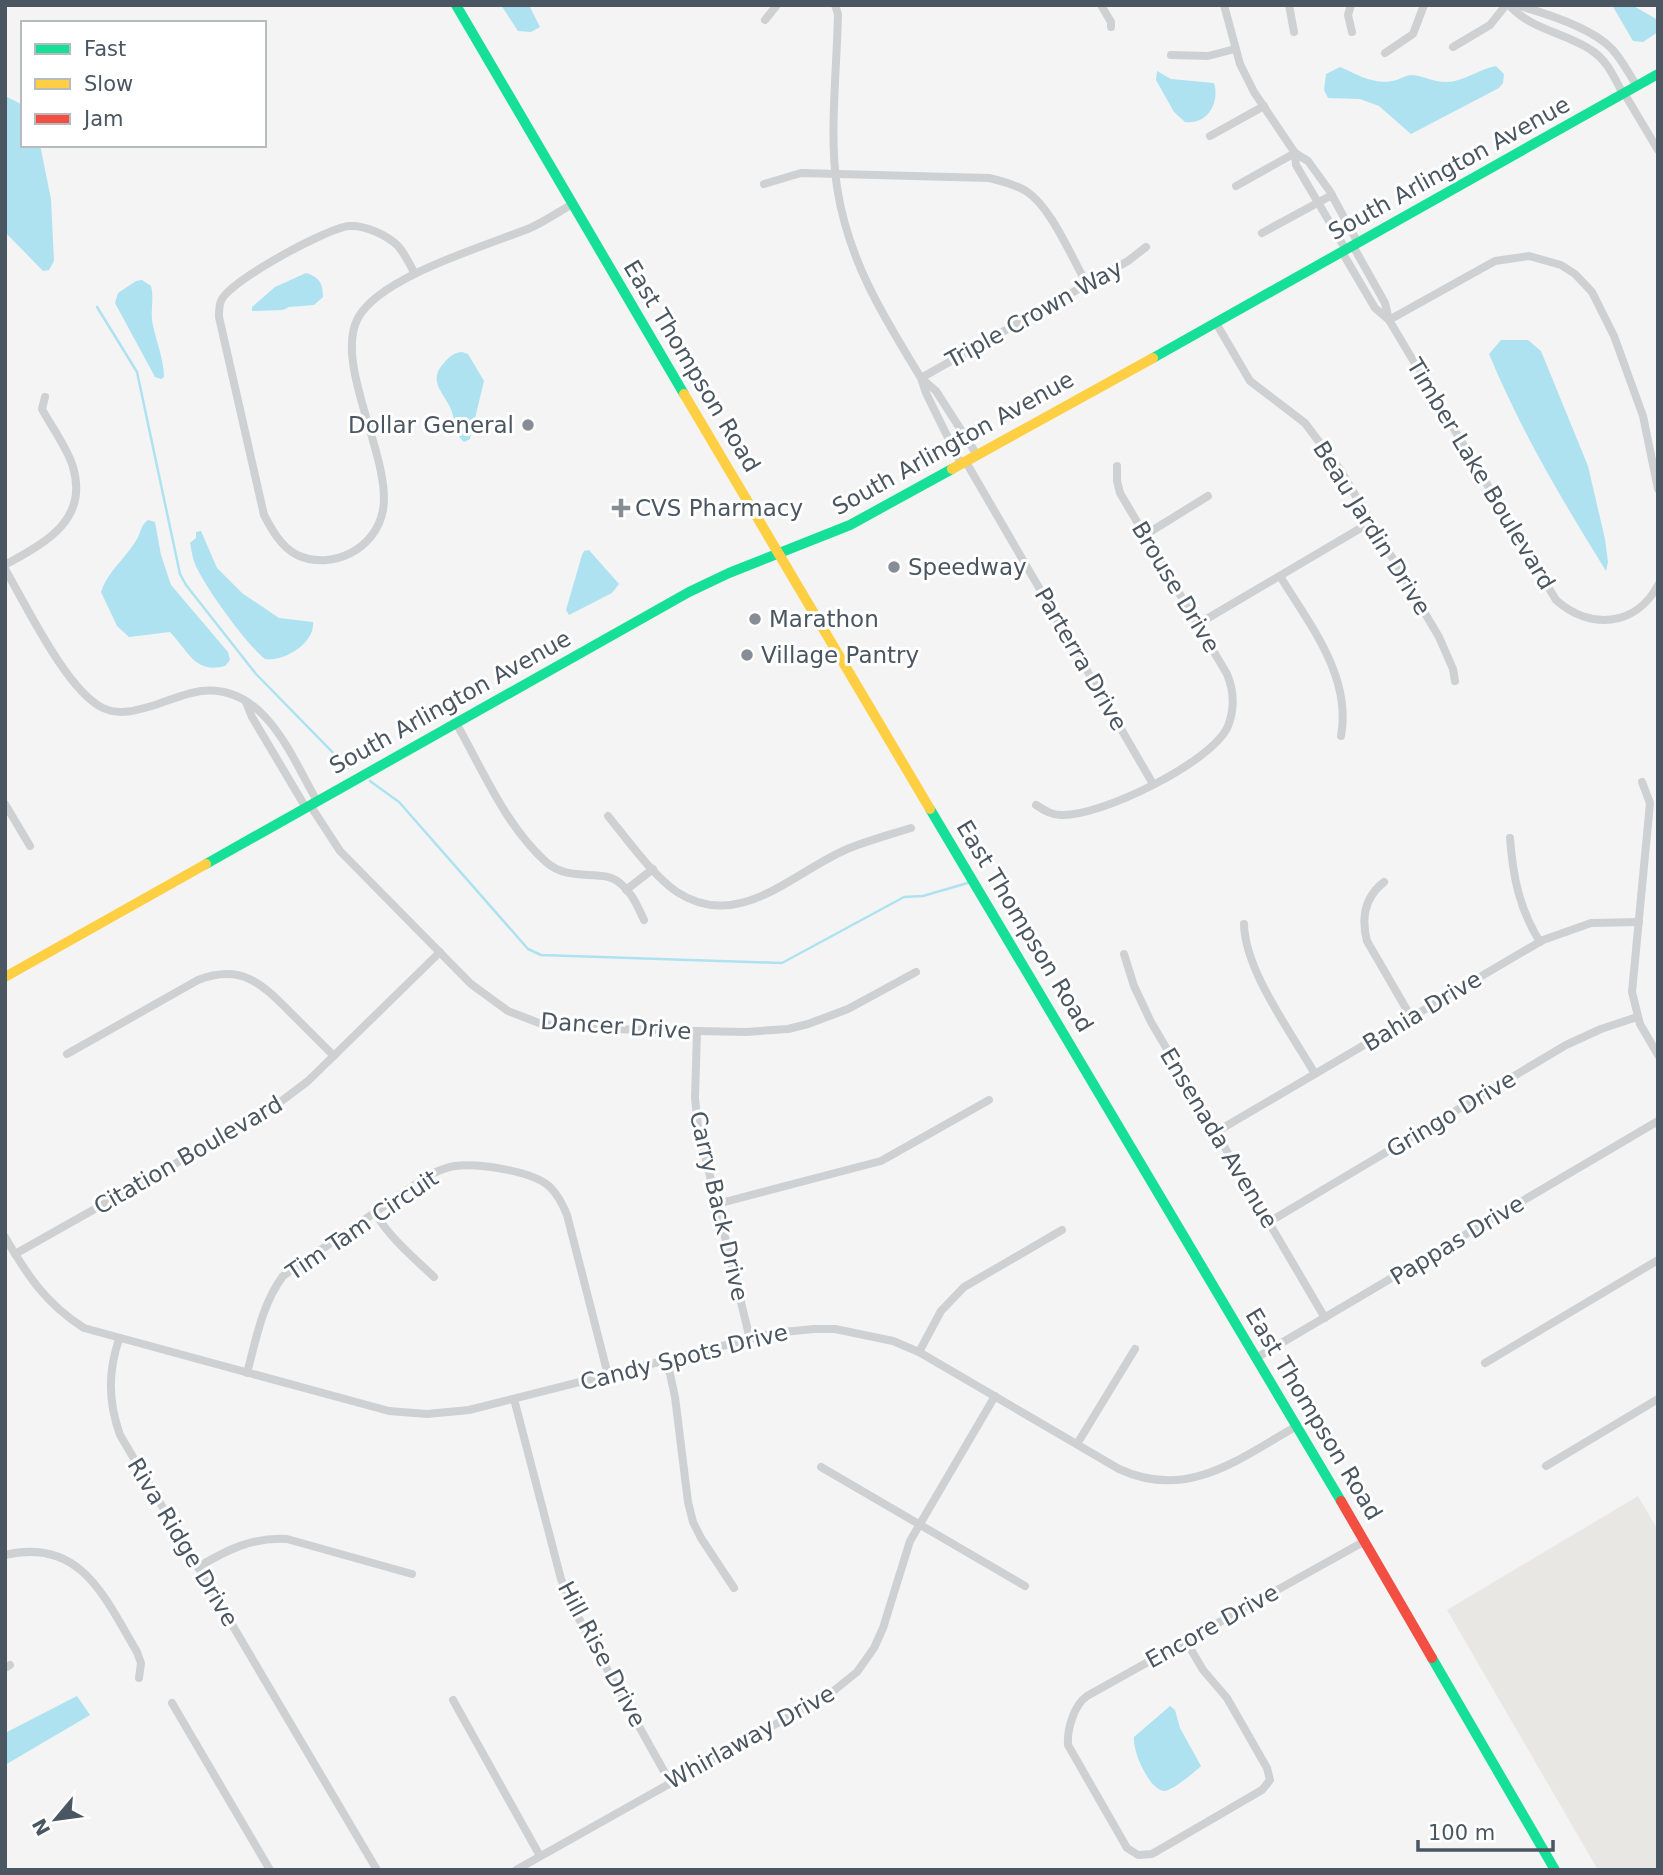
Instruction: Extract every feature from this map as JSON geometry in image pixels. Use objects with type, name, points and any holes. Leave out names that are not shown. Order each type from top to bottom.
[{"type":"main road","name":"East Thompson Road","points":[[456,5],[571,205],[1365,1541],[1555,1870]]},
{"type":"main road","name":"South Arlington Avenue","points":[[5,977],[699,586],[848,526],[1658,74]]},
{"type":"street","points":[[765,20],[778,5]]},
{"type":"street","points":[[835,5],[838,15],[836,174],[846,229],[859,268],[881,313],[921,377],[936,391],[977,456]]},
{"type":"street","points":[[1101,5],[1111,27]]},
{"type":"street","points":[[1224,5],[1243,71],[1296,153],[1236,186]]},
{"type":"street","points":[[1289,5],[1294,32]]},
{"type":"street","points":[[1351,5],[1349,15],[1352,32]]},
{"type":"street","points":[[1385,52],[1413,34],[1424,5]]},
{"type":"street","points":[[1454,47],[1490,25],[1508,5],[1529,22],[1590,50],[1609,67],[1658,150]]},
{"type":"street","points":[[1516,5],[1585,30],[1599,39],[1612,49],[1637,86]]},
{"type":"street","points":[[1171,55],[1209,56],[1235,49]]},
{"type":"street","points":[[1210,136],[1264,106]]},
{"type":"street","name":"Timber Lake Boulevard","points":[[1296,153],[1296,164],[1350,248]]},
{"type":"street","name":"Timber Lake Boulevard","points":[[1296,153],[1308,161],[1332,195],[1350,248],[1376,308],[1389,320],[1556,600],[1569,611],[1592,620],[1605,621],[1624,616],[1643,605],[1658,585]]},
{"type":"street","points":[[764,184],[801,173],[989,178],[1008,182],[1028,192],[1044,209],[1087,284]]},
{"type":"street","points":[[1262,233],[1332,195]]},
{"type":"street","points":[[415,274],[399,247],[371,230],[350,226],[318,235],[245,279],[221,301],[219,317],[264,515],[274,535],[295,554],[318,561],[341,558],[360,548],[376,530],[383,510],[383,486],[353,360],[352,337],[358,319],[369,304],[415,274],[532,227],[571,205]]},
{"type":"street","name":"Triple Crown Way","points":[[921,377],[1128,261],[1146,247]]},
{"type":"street","points":[[1389,320],[1495,261],[1528,256],[1561,265],[1575,274],[1592,292],[1614,336],[1643,416],[1658,489]]},
{"type":"street","name":"Beau Jardin Drive","points":[[1216,323],[1246,376],[1307,426],[1340,471],[1444,644],[1455,681]]},
{"type":"street","name":"Parterra Drive","points":[[921,377],[926,393],[964,463],[1153,784]]},
{"type":"street","points":[[45,397],[42,409],[73,466],[73,508],[68,519],[49,540],[5,567],[73,683],[103,708],[115,712],[129,712],[200,691],[223,691],[245,699],[268,719],[311,805]]},
{"type":"street","name":"Brouse Drive","points":[[1117,466],[1120,493],[1227,674],[1233,695],[1233,709],[1228,725],[1213,747],[1153,784]]},
{"type":"street","points":[[1145,535],[1208,496]]},
{"type":"street","points":[[1198,624],[1371,522]]},
{"type":"street","points":[[1280,576],[1333,667],[1343,703],[1341,736]]},
{"type":"street","points":[[245,699],[252,717],[311,805]]},
{"type":"street","points":[[456,723],[511,821],[526,842],[548,864],[570,875],[607,877],[620,882],[644,920]]},
{"type":"street","points":[[1642,782],[1650,803],[1632,992],[1637,1017],[1658,1055]]},
{"type":"street","points":[[1036,805],[1055,815],[1080,813],[1108,806],[1153,784]]},
{"type":"street","points":[[5,804],[30,846]]},
{"type":"street","name":"Dancer Drive","points":[[311,805],[340,851],[480,993],[527,1020],[568,1028],[767,1032],[808,1024],[848,1009],[916,972]]},
{"type":"street","points":[[608,816],[666,884],[684,896],[705,903],[734,905],[763,896],[845,850],[911,828]]},
{"type":"street","points":[[1510,838],[1518,898],[1539,942]]},
{"type":"street","points":[[626,890],[653,869]]},
{"type":"street","points":[[1384,882],[1366,906],[1364,932],[1411,1017]]},
{"type":"street","name":"Bahia Drive","points":[[1216,1132],[1539,942],[1591,923],[1639,922]]},
{"type":"street","points":[[1244,924],[1245,946],[1252,965],[1315,1074]]},
{"type":"street","name":"Citation Boulevard","points":[[15,1254],[267,1112],[308,1081],[440,952]]},
{"type":"street","name":"Ensenada Avenue","points":[[1124,954],[1143,1009],[1325,1318]]},
{"type":"street","points":[[67,1054],[198,980],[227,973],[247,978],[266,988],[334,1056]]},
{"type":"street","name":"Gringo Drive","points":[[1269,1222],[1577,1040],[1604,1027],[1637,1017]]},
{"type":"street","name":"Carry Back Drive","points":[[697,1031],[695,1098],[698,1128],[750,1339]]},
{"type":"street","points":[[717,1204],[881,1161],[989,1100]]},
{"type":"street","name":"Pappas Drive","points":[[1256,1359],[1658,1121]]},
{"type":"street","name":"Tim Tam Circuit","points":[[247,1373],[267,1302],[283,1276],[429,1175],[454,1166],[471,1165],[522,1173],[538,1179],[549,1186],[560,1199],[567,1215],[608,1376]]},
{"type":"street","points":[[375,1213],[402,1250],[435,1277]]},
{"type":"street","points":[[919,1352],[941,1311],[964,1287],[1062,1230]]},
{"type":"street","points":[[5,1237],[43,1296],[84,1328],[119,1339]]},
{"type":"street","points":[[1485,1363],[1658,1260]]},
{"type":"street","name":"Candy Spots Drive","points":[[119,1339],[379,1410],[409,1413],[457,1412],[750,1339],[793,1330],[835,1329],[873,1335],[919,1352],[1130,1474],[1146,1479],[1179,1481],[1211,1473],[1297,1426]]},
{"type":"street","name":"Riva Ridge Drive","points":[[119,1339],[110,1372],[110,1393],[116,1425],[124,1442],[377,1870]]},
{"type":"street","points":[[1077,1444],[1135,1349]]},
{"type":"street","points":[[667,1360],[693,1522],[734,1588]]},
{"type":"street","name":"Whirlaway Drive","points":[[516,1870],[831,1693],[857,1672],[874,1648],[883,1628],[904,1554],[995,1396]]},
{"type":"street","name":"Hill Rise Drive","points":[[514,1399],[565,1589],[670,1782]]},
{"type":"street","points":[[1546,1466],[1658,1399]]},
{"type":"street","points":[[821,1466],[1025,1587]]},
{"type":"street","points":[[198,1567],[237,1545],[270,1538],[287,1539],[412,1574]]},
{"type":"street","name":"Encore Drive","points":[[1186,1641],[1203,1670],[1227,1698],[1267,1768],[1270,1780],[1262,1790],[1152,1854],[1138,1855],[1127,1848],[1069,1745],[1072,1723],[1083,1699],[1186,1641],[1365,1541]]},
{"type":"street","points":[[5,1555],[31,1551],[48,1553],[68,1560],[84,1571],[104,1596],[137,1652],[141,1663],[139,1678]]},
{"type":"street","points":[[453,1700],[540,1856]]},
{"type":"street","points":[[172,1703],[270,1870]]},
{"type":"shaded area","points":[[1638,1496],[1658,1530],[1658,1870],[1598,1870],[1447,1610]]},
{"type":"water","points":[[501,5],[529,5],[540,27],[531,32],[518,31]]},
{"type":"water","points":[[1612,5],[1632,5],[1658,20],[1658,32],[1643,42],[1633,41]]},
{"type":"water","points":[[1496,66],[1504,74],[1499,88],[1411,134],[1379,106],[1360,99],[1328,98],[1324,90],[1326,74],[1340,67],[1365,78],[1385,82],[1413,75],[1449,82]]},
{"type":"water","points":[[1157,71],[1171,79],[1214,83],[1214,104],[1206,116],[1193,122],[1185,122],[1174,112],[1156,80]]},
{"type":"water","points":[[5,96],[21,104],[21,147],[40,147],[51,199],[54,261],[49,270],[43,271],[5,232]]},
{"type":"water","points":[[306,273],[314,276],[322,288],[323,297],[314,305],[252,311],[252,307],[275,287]]},
{"type":"water","points":[[142,280],[151,286],[152,290],[152,320],[164,370],[164,377],[161,379],[155,377],[115,303],[118,293]]},
{"type":"water","points":[[1501,340],[1528,340],[1541,351],[1588,466],[1605,539],[1608,562],[1606,571],[1543,465],[1501,383],[1489,354]]},
{"type":"water","points":[[454,354],[468,354],[484,381],[470,439],[464,442],[458,434],[450,407],[437,380],[439,369],[446,361]]},
{"type":"water","points":[[148,520],[155,522],[161,555],[171,585],[228,652],[230,660],[225,666],[215,668],[199,664],[170,632],[129,637],[117,626],[101,592]]},
{"type":"water","points":[[201,531],[217,568],[242,593],[279,618],[313,622],[312,630],[304,644],[289,654],[273,659],[265,659],[257,652],[219,604],[195,564],[190,543],[196,538],[196,532]]},
{"type":"water","points":[[589,550],[619,584],[612,593],[569,615],[566,610],[582,555]]},
{"type":"water","points":[[77,1696],[90,1715],[5,1765],[5,1733]]},
{"type":"water","points":[[1170,1706],[1175,1710],[1180,1728],[1201,1766],[1165,1791],[1153,1784],[1143,1769],[1134,1737]]},
{"type":"waterway","points":[[97,307],[137,372],[180,574],[256,674],[348,768]]},
{"type":"waterway","points":[[370,781],[399,802],[528,949],[541,955],[782,963],[904,897],[923,896],[971,882]]},
{"type":"traffic: fast","points":[[456,5],[684,394]]},
{"type":"traffic: fast","points":[[1153,358],[1658,74]]},
{"type":"traffic: fast","points":[[206,864],[689,592],[729,573],[850,525],[952,469]]},
{"type":"traffic: fast","points":[[930,809],[1341,1501]]},
{"type":"traffic: fast","points":[[1432,1658],[1555,1870]]},
{"type":"traffic: slow","points":[[952,469],[1153,358]]},
{"type":"traffic: slow","points":[[684,394],[930,809]]},
{"type":"traffic: slow","points":[[5,977],[206,864]]},
{"type":"traffic: jam","points":[[1341,1501],[1432,1658]]},
{"type":"place","name":"Dollar General","points":[[528,425]]},
{"type":"place","name":"CVS Pharmacy","points":[[621,508]]},
{"type":"place","name":"Speedway","points":[[894,567]]},
{"type":"place","name":"Marathon","points":[[755,619]]},
{"type":"place","name":"Village Pantry","points":[[747,655]]}]
